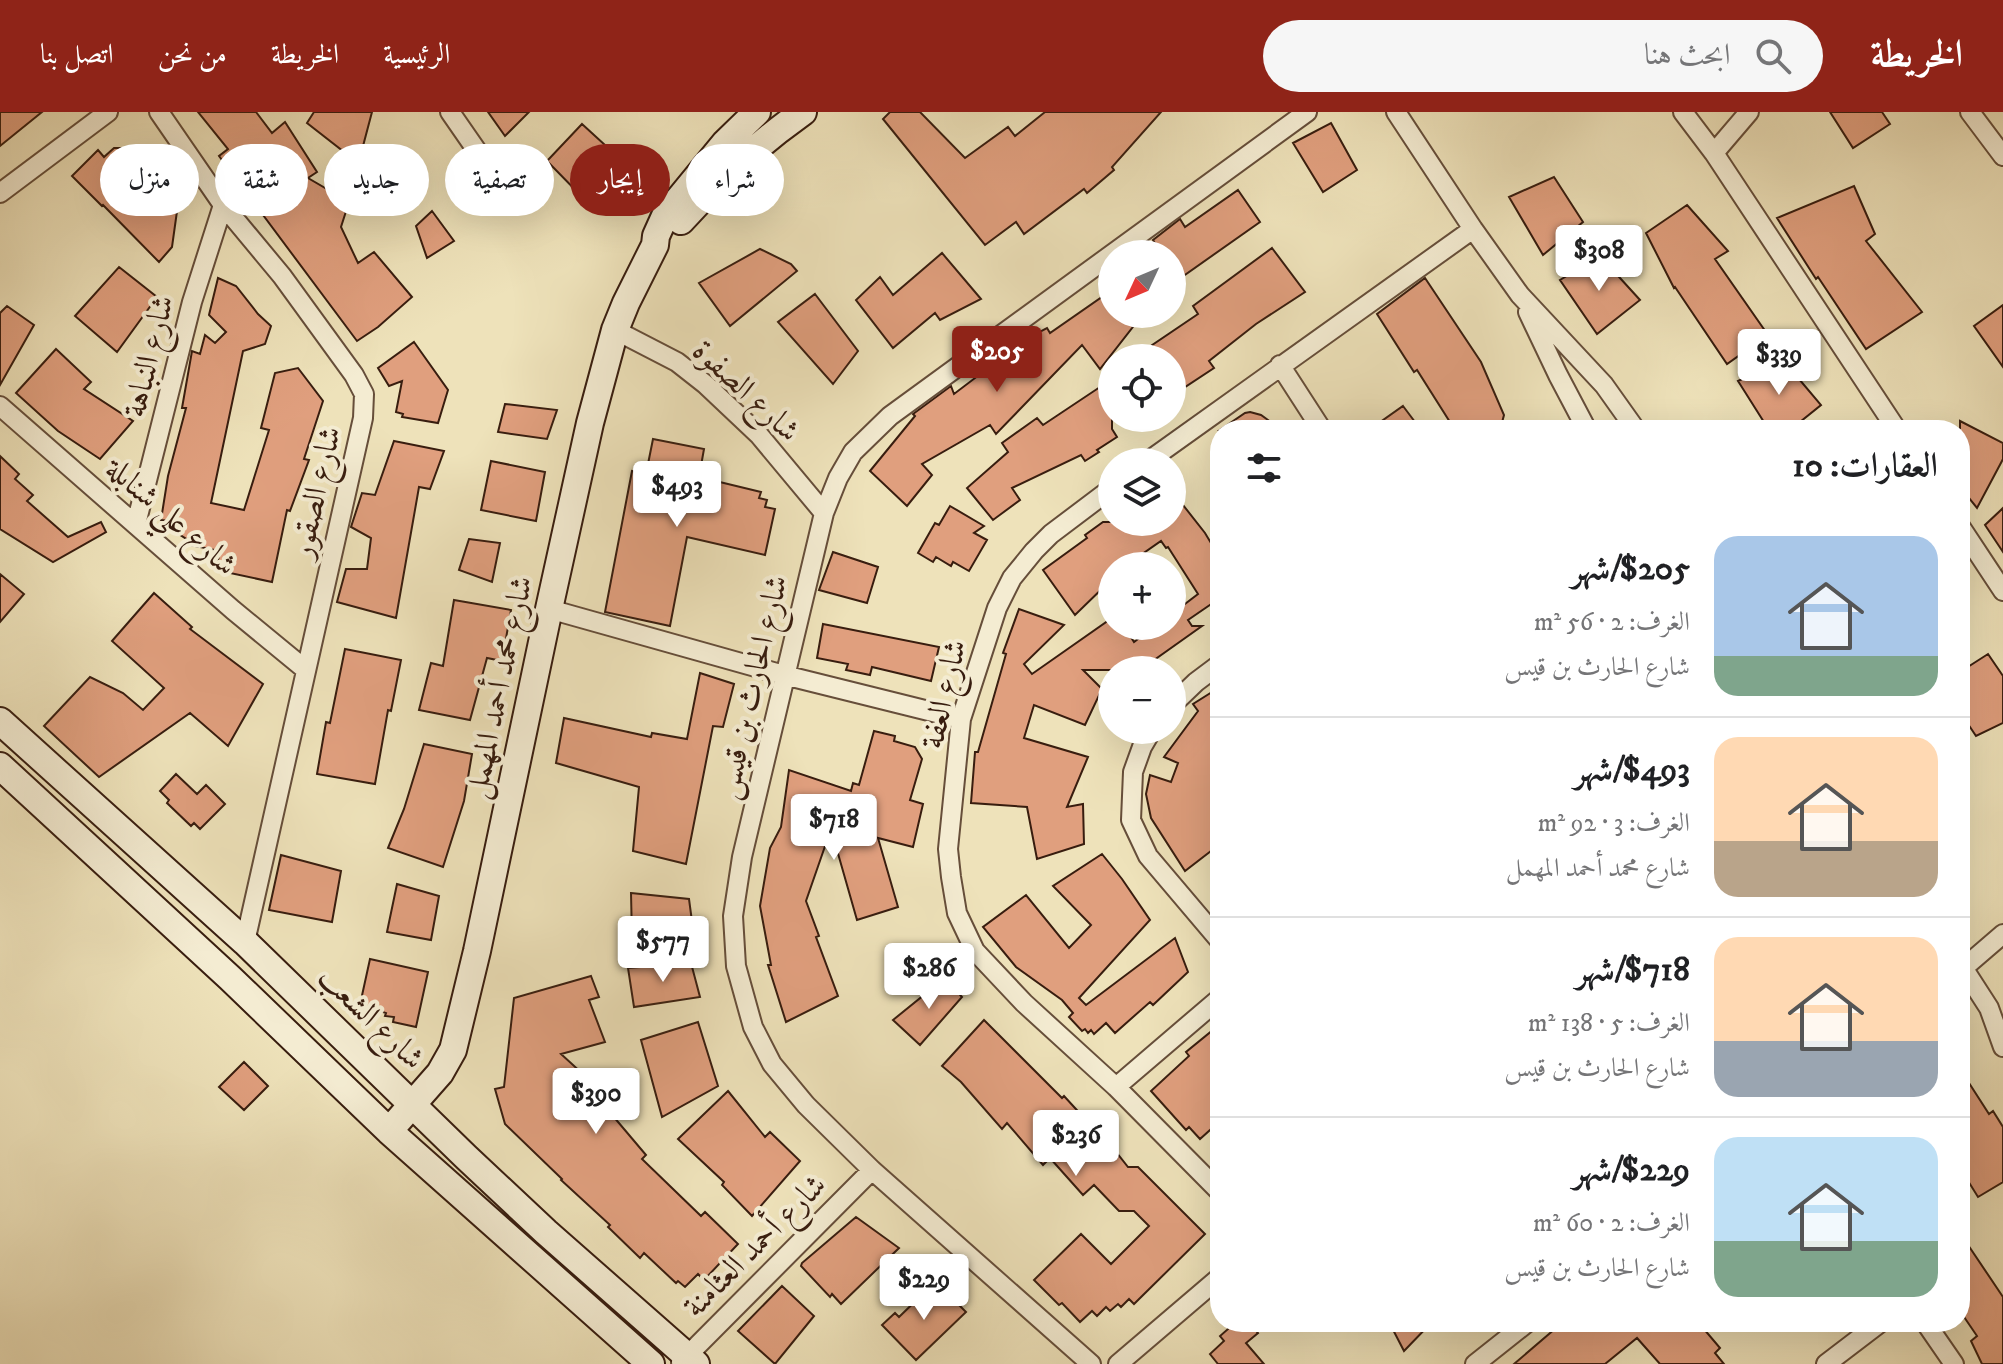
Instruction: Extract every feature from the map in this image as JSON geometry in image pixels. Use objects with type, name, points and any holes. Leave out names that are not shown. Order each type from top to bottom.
[{"type":"street","points":[[0,193],[108,112]]},
{"type":"street","name":"شارع الصقور","points":[[159,112],[215,193]]},
{"type":"street","points":[[450,112],[472,144]]},
{"type":"street","name":"شارع محمد أحمد المهمل","points":[[389,1131],[440,1073],[453,1050],[590,423],[615,330],[655,245],[665,216],[725,143],[757,112]]},
{"type":"street","name":"شارع محمد أحمد المهمل","points":[[655,245],[729,171],[803,112]]},
{"type":"street","name":"شارع الحارث بن قيس","points":[[1091,1364],[872,1170],[806,1105],[772,1064],[753,1027],[736,966],[733,916],[742,857],[824,513],[853,452],[890,416],[1307,112]]},
{"type":"street","points":[[1396,112],[1520,295],[1604,385],[1629,420]]},
{"type":"street","points":[[1683,112],[1714,153],[1890,420]]},
{"type":"street","points":[[1714,153],[1749,112]]},
{"type":"street","points":[[1970,112],[2000,145]]},
{"type":"street","name":"شارع النباهة","points":[[136,524],[192,302],[219,216]]},
{"type":"street","name":"شارع الصقور","points":[[232,216],[282,276],[354,375],[364,394],[363,418],[245,942]]},
{"type":"street","points":[[1166,448],[1473,229]]},
{"type":"street","points":[[1520,295],[1582,420]]},
{"type":"street","name":"شارع الصفوة","points":[[615,330],[677,362],[705,384],[759,435],[824,513]]},
{"type":"street","points":[[1280,365],[1316,420]]},
{"type":"street","name":"شارع علي شنابلة","points":[[0,406],[306,670]]},
{"type":"street","name":"شارع العفة","points":[[1098,499],[1051,534],[1012,578],[997,608],[961,719],[948,849],[957,913],[975,951],[1024,1003],[1116,1087],[1210,1182]]},
{"type":"street","points":[[1970,541],[2003,591]]},
{"type":"street","points":[[549,609],[784,675],[961,719]]},
{"type":"street","points":[[1186,692],[1210,672]]},
{"type":"street","name":"شارع الشعب","points":[[0,721],[245,942],[466,1157],[687,1361]]},
{"type":"street","points":[[1144,744],[1133,772],[1131,820],[1148,856],[1210,929]]},
{"type":"street","points":[[0,766],[230,978],[389,1131],[651,1364]]},
{"type":"street","points":[[1970,960],[2003,934]]},
{"type":"street","points":[[1970,979],[1996,1014],[2003,1047]]},
{"type":"street","points":[[1116,1087],[1210,1007]]},
{"type":"street","name":"شارع أحمد العثامنة","points":[[687,1361],[872,1170]]},
{"type":"street","points":[[1118,1364],[1210,1286]]},
{"type":"street","points":[[1475,1364],[1515,1332]]},
{"type":"street","points":[[1826,1364],[1868,1332]]},
{"type":"street","points":[[1932,1332],[1954,1364]]},
{"type":"building","points":[[0,112],[42,112],[0,146]]},
{"type":"building","points":[[198,112],[256,112],[272,133],[285,122],[299,144],[224,144]]},
{"type":"building","points":[[314,112],[372,112],[364,144],[334,144],[307,123]]},
{"type":"building","points":[[488,112],[529,112],[505,136]]},
{"type":"building","points":[[890,112],[920,112],[965,158],[1008,127],[1015,136],[1045,112],[1161,112],[1112,167],[1114,170],[1087,193],[1084,189],[1024,234],[1016,222],[985,245],[883,119]]},
{"type":"building","points":[[1830,112],[1882,112],[1890,124],[1853,148]]},
{"type":"building","points":[[1331,123],[1357,170],[1323,192],[1293,143]]},
{"type":"building","points":[[582,124],[604,144],[570,144],[570,185],[554,168],[554,154]]},
{"type":"building","points":[[98,150],[100,152],[100,204],[72,176]]},
{"type":"building","points":[[308,158],[317,172],[308,178]]},
{"type":"building","points":[[1554,177],[1583,222],[1543,255],[1509,197]]},
{"type":"building","points":[[308,178],[324,187],[324,216],[345,216],[341,227],[358,263],[374,252],[412,297],[357,341],[264,216],[308,216]]},
{"type":"building","points":[[1854,186],[1875,234],[1866,241],[1922,312],[1866,349],[1777,218]]},
{"type":"building","points":[[1238,190],[1260,222],[1186,274],[1186,240],[1153,240],[1180,219],[1185,227]]},
{"type":"building","points":[[1687,205],[1728,251],[1715,259],[1768,335],[1727,364],[1674,288],[1646,233]]},
{"type":"building","points":[[432,211],[454,241],[427,258],[416,226]]},
{"type":"building","points":[[114,216],[176,216],[172,247],[159,262]]},
{"type":"building","points":[[1272,248],[1305,292],[1256,324],[1209,361],[1214,368],[1186,386],[1186,344],[1154,344],[1177,328],[1186,328],[1186,322],[1198,314],[1193,306]]},
{"type":"building","points":[[760,249],[791,264],[797,271],[730,326],[699,283]]},
{"type":"building","points":[[942,253],[981,299],[940,320],[935,313],[893,348],[856,300],[880,277],[893,295]]},
{"type":"building","points":[[1600,256],[1640,300],[1597,334],[1560,280]]},
{"type":"building","points":[[119,267],[157,297],[117,352],[75,316]]},
{"type":"building","points":[[218,278],[236,286],[271,326],[265,344],[243,351],[211,503],[244,510],[269,430],[261,428],[275,373],[298,368],[323,401],[304,459],[309,460],[290,511],[287,510],[272,582],[216,570],[220,551],[190,545],[191,542],[174,531],[169,521],[161,520],[168,476],[186,408],[182,408],[192,351],[200,354],[205,335],[215,343],[226,332],[209,315]]},
{"type":"building","points":[[1425,278],[1481,362],[1504,415],[1503,420],[1449,420],[1377,314]]},
{"type":"building","points":[[815,294],[858,351],[833,384],[778,322]]},
{"type":"building","points":[[1098,300],[1098,328],[1132,328],[1120,344],[1098,344],[1098,366],[1082,345],[996,434],[990,425],[922,464],[932,475],[907,506],[870,471],[915,416],[913,414],[951,386],[954,394],[1008,353],[1005,350],[1047,328],[1050,333]]},
{"type":"building","points":[[2003,305],[2003,367],[1974,326]]},
{"type":"building","points":[[7,306],[34,325],[0,385],[0,313]]},
{"type":"building","points":[[414,342],[448,390],[438,423],[402,417],[403,414],[396,412],[402,381],[389,386],[378,368]]},
{"type":"building","points":[[56,349],[91,382],[84,389],[133,421],[100,459],[58,431],[16,393]]},
{"type":"building","points":[[1783,360],[1821,405],[1802,420],[1763,420],[1738,381]]},
{"type":"building","points":[[1098,388],[1098,432],[1114,432],[1117,437],[1098,448],[1098,453],[1085,461],[1081,455],[1012,488],[1020,500],[993,520],[967,488],[1008,452],[1002,443],[1037,418],[1043,425]]},
{"type":"building","points":[[505,404],[557,410],[547,439],[498,432]]},
{"type":"building","points":[[1403,406],[1414,420],[1383,420]]},
{"type":"building","points":[[1245,413],[1261,415],[1268,420],[1235,420]]},
{"type":"building","points":[[1970,426],[2003,443],[2003,459],[1977,508],[1970,499]]},
{"type":"building","points":[[653,439],[704,449],[699,477],[761,492],[759,498],[767,500],[765,507],[775,509],[765,555],[687,537],[670,626],[605,612],[632,471],[646,474]]},
{"type":"building","points":[[394,441],[444,451],[430,489],[419,487],[396,618],[337,602],[346,569],[367,569],[371,538],[351,527],[362,493],[375,495]]},
{"type":"building","points":[[0,456],[19,474],[15,479],[33,495],[27,501],[68,537],[101,522],[106,532],[53,562],[0,529]]},
{"type":"building","points":[[491,461],[545,472],[536,521],[481,510]]},
{"type":"building","points":[[950,506],[984,526],[974,533],[987,540],[969,571],[953,562],[951,566],[936,557],[933,562],[918,553],[935,523],[939,525]]},
{"type":"building","points":[[2003,508],[2003,552],[1985,525]]},
{"type":"building","points":[[1186,509],[1210,541],[1210,605],[1188,620],[1192,626],[1202,626],[1186,637],[1186,603],[1198,594],[1186,575],[1186,552],[1171,552],[1161,541],[1145,552],[1098,552],[1098,593],[1075,615],[1043,570],[1087,538],[1085,535],[1098,526],[1098,536],[1186,536]]},
{"type":"building","points":[[469,539],[500,543],[492,582],[459,570]]},
{"type":"building","points":[[833,552],[878,567],[867,603],[819,590]]},
{"type":"building","points":[[0,574],[24,594],[0,622]]},
{"type":"building","points":[[154,593],[192,627],[190,629],[263,684],[228,746],[190,713],[99,777],[44,726],[90,677],[123,693],[143,710],[164,688],[112,641]]},
{"type":"building","points":[[454,600],[511,610],[502,661],[487,658],[470,720],[419,710],[431,663],[443,666]]},
{"type":"building","points":[[1019,609],[1064,625],[1024,664],[1032,674],[1098,628],[1098,640],[1182,640],[1160,656],[1098,656],[1098,670],[1083,670],[1098,685],[1098,697],[1085,725],[1034,705],[1024,738],[1088,757],[1067,807],[1083,804],[1084,844],[1037,859],[1027,807],[971,803],[975,752],[978,752],[1006,654],[1003,653]]},
{"type":"building","points":[[823,624],[939,647],[931,681],[872,667],[870,675],[846,670],[848,664],[817,658]]},
{"type":"building","points":[[345,649],[401,660],[391,711],[388,710],[375,784],[317,774],[326,722],[330,723]]},
{"type":"building","points":[[1988,654],[2003,676],[2003,723],[1976,736],[1970,727],[1970,666]]},
{"type":"building","points":[[700,673],[734,684],[723,727],[713,726],[686,864],[633,851],[639,787],[556,763],[564,718],[651,737],[652,733],[687,739]]},
{"type":"building","points":[[1210,693],[1210,852],[1185,871],[1151,818],[1146,794],[1150,775],[1171,782],[1178,763],[1164,757],[1174,744],[1186,744],[1186,727],[1198,711],[1193,704]]},
{"type":"building","points":[[874,731],[895,736],[894,741],[915,747],[922,759],[910,800],[923,804],[913,847],[878,838],[898,907],[857,920],[831,829],[806,901],[838,996],[786,1022],[768,965],[771,965],[760,906],[770,848],[781,827],[789,770],[851,791],[853,783],[859,785]]},
{"type":"building","points":[[424,744],[472,754],[464,801],[443,867],[388,848]]},
{"type":"building","points":[[176,774],[197,794],[206,785],[225,804],[200,829],[194,823],[191,826],[167,803],[169,800],[160,791]]},
{"type":"building","points":[[1102,854],[1150,920],[1079,998],[1086,1005],[1175,938],[1188,972],[1153,1005],[1150,1002],[1115,1033],[1106,1023],[1094,1034],[1091,1030],[1088,1033],[1085,1029],[1082,1031],[1069,1017],[1073,1013],[1062,1000],[1016,967],[983,927],[1026,895],[1069,948],[1091,925],[1053,886]]},
{"type":"building","points":[[281,855],[341,871],[332,922],[269,910]]},
{"type":"building","points":[[397,884],[439,896],[431,940],[387,932]]},
{"type":"building","points":[[631,893],[689,899],[695,944],[632,938]]},
{"type":"building","points":[[370,959],[428,972],[416,1027],[393,1022],[394,1017],[363,1005],[364,1001],[361,1000]]},
{"type":"building","points":[[691,963],[700,997],[634,1007],[628,968]]},
{"type":"building","points":[[591,976],[599,997],[589,1000],[605,1042],[561,1054],[608,1097],[602,1103],[646,1155],[642,1159],[701,1216],[705,1212],[738,1244],[704,1280],[698,1274],[685,1287],[678,1281],[676,1283],[644,1253],[640,1258],[505,1124],[495,1089],[504,1087],[514,998]]},
{"type":"building","points":[[945,978],[962,997],[920,1045],[893,1020]]},
{"type":"building","points":[[984,1020],[1096,1131],[1098,1129],[1128,1167],[1138,1167],[1205,1234],[1134,1304],[1129,1299],[1121,1307],[1118,1304],[1110,1311],[1106,1307],[1097,1316],[1092,1311],[1080,1322],[1034,1280],[1081,1234],[1111,1264],[1149,1226],[1134,1211],[1119,1211],[1094,1185],[1083,1195],[1050,1158],[1043,1165],[1007,1123],[1002,1129],[961,1082],[942,1066]]},
{"type":"building","points":[[698,1022],[718,1086],[662,1117],[641,1040]]},
{"type":"building","points":[[1210,1032],[1210,1130],[1200,1139],[1189,1127],[1186,1130],[1151,1091],[1189,1056],[1186,1052]]},
{"type":"building","points":[[244,1062],[268,1086],[244,1110],[219,1087]]},
{"type":"building","points":[[1970,1085],[1989,1114],[1993,1111],[2003,1127],[2003,1182],[1978,1197],[1970,1184]]},
{"type":"building","points":[[728,1091],[765,1137],[770,1132],[800,1161],[752,1216],[722,1185],[724,1182],[678,1139]]},
{"type":"building","points":[[856,1217],[899,1248],[841,1304],[832,1294],[830,1297],[801,1266]]},
{"type":"building","points":[[1970,1248],[2003,1297],[2003,1364],[1982,1364],[1971,1341],[1977,1336],[1970,1326]]},
{"type":"building","points":[[932,1285],[942,1296],[946,1292],[966,1312],[916,1360],[882,1325],[895,1313],[899,1317]]},
{"type":"building","points":[[782,1286],[814,1316],[775,1364],[738,1331]]},
{"type":"building","points":[[1225,1332],[1257,1332],[1246,1343],[1264,1364],[1218,1364],[1210,1354],[1224,1341],[1220,1336]]},
{"type":"building","points":[[1394,1332],[1422,1332],[1404,1351]]},
{"type":"building","points":[[1551,1332],[1706,1332],[1720,1348],[1715,1353],[1724,1364],[1660,1364],[1637,1338],[1605,1364],[1514,1364]]}]
